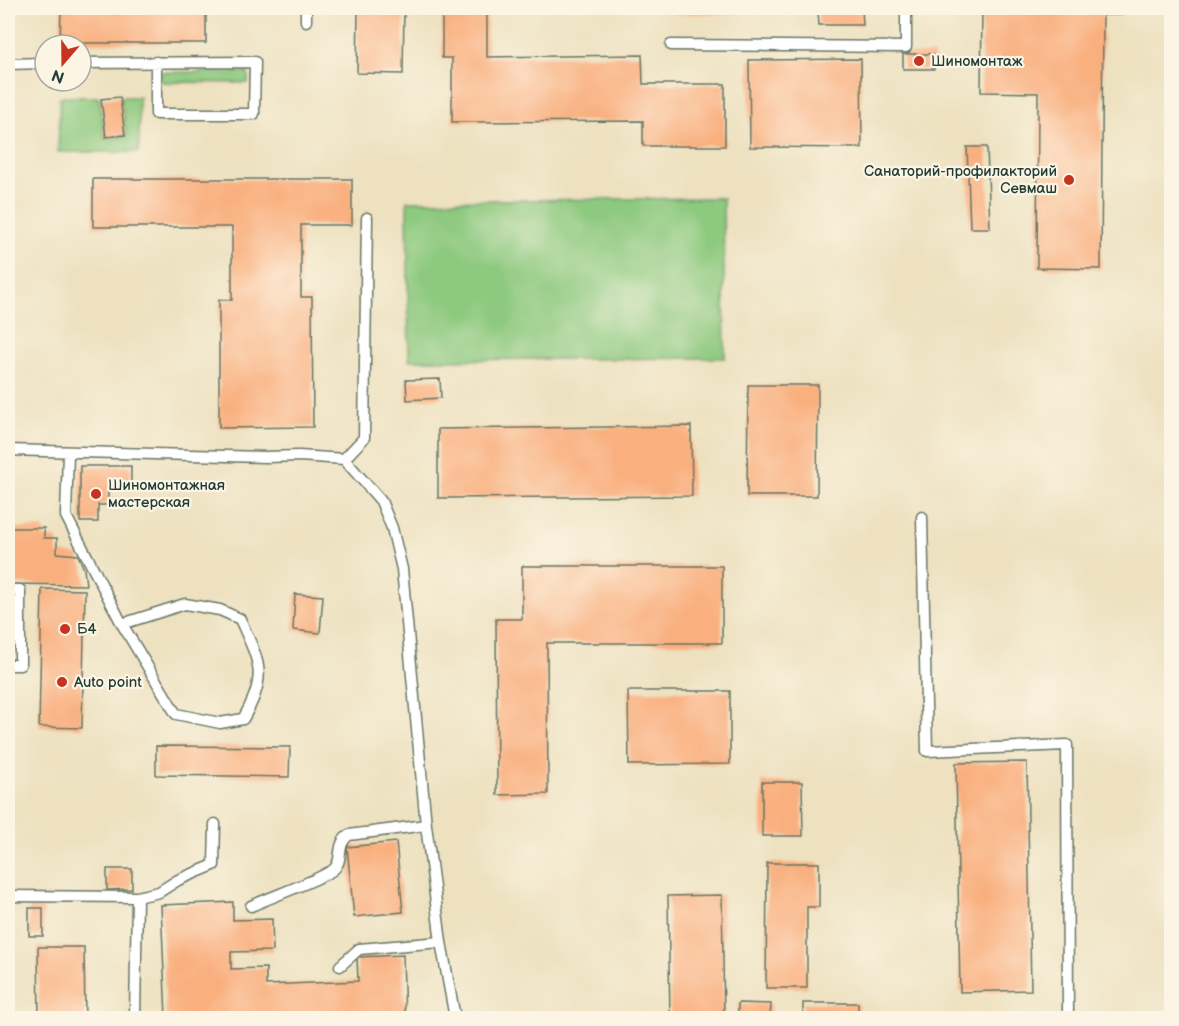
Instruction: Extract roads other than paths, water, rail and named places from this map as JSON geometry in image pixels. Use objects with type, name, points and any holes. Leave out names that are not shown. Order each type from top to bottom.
[{"type":"lane","points":[[306,8],[306,21]]},
{"type":"lane","points":[[671,45],[906,47],[906,8]]},
{"type":"lane","points":[[93,63],[156,62],[255,62],[254,114],[156,114],[156,62]]},
{"type":"lane","points":[[8,64],[33,63]]},
{"type":"lane","points":[[344,459],[364,438],[366,218]]},
{"type":"lane","points":[[8,450],[344,459],[381,501],[392,528],[402,569],[426,825],[441,942],[455,1018]]},
{"type":"lane","points":[[68,453],[66,516],[122,624],[176,714],[220,723],[243,719],[253,702],[259,681],[257,658],[240,619],[220,610],[185,604],[122,624]]},
{"type":"lane","points":[[922,517],[927,751],[1067,745],[1068,1018]]},
{"type":"lane","points":[[8,590],[20,590],[20,665],[8,665]]},
{"type":"lane","points":[[8,896],[137,897],[159,892],[178,880],[214,865],[215,825]]},
{"type":"lane","points":[[251,906],[334,869],[338,862],[340,846],[349,835],[426,825]]},
{"type":"lane","points":[[135,1018],[137,897]]},
{"type":"lane","points":[[340,966],[359,949],[441,942]]},
{"type":"place","name":"Шиномонтаж","points":[[919,61]]},
{"type":"place","name":"Санаторий-профилакторий Севмаш","points":[[1069,180]]},
{"type":"place","name":"Шиномонтажная мастерская","points":[[96,494]]},
{"type":"place","name":"Б4","points":[[65,629]]},
{"type":"place","name":"Auto point","points":[[62,682]]}]
